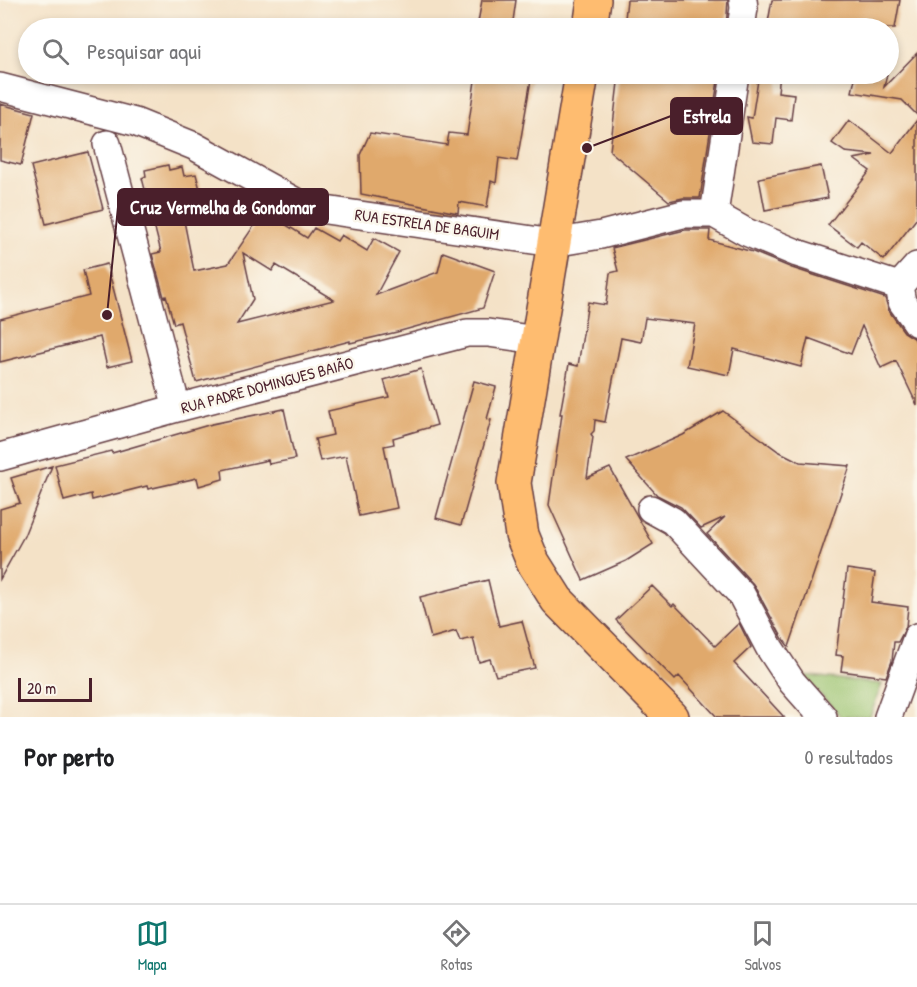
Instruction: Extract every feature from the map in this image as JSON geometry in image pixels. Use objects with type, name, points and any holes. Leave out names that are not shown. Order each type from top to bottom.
[{"type":"main road","points":[[591,18],[594,0]]},
{"type":"main road","points":[[580,84],[514,483],[522,535],[533,562],[557,600],[672,717]]},
{"type":"street","points":[[742,18],[743,0]]},
{"type":"street","points":[[734,84],[714,214],[746,232],[797,253],[899,286]]},
{"type":"street","name":"RUA ESTRELA DE BAGUIM","points":[[0,87],[135,122],[194,146],[305,207],[554,243],[601,235],[683,214],[714,214]]},
{"type":"street","points":[[107,144],[177,408]]},
{"type":"street","points":[[899,286],[917,266]]},
{"type":"street","points":[[899,286],[902,302],[917,323]]},
{"type":"street","name":"RUA PADRE DOMINGUES BAIÃO","points":[[0,457],[177,408],[467,333],[488,333],[537,340]]},
{"type":"street","points":[[651,509],[673,521],[741,594],[769,647],[792,681],[823,717]]},
{"type":"street","points":[[888,717],[917,637]]},
{"type":"green space","points":[[802,675],[882,684],[870,717],[841,717]]},
{"type":"building","points":[[482,0],[516,0],[513,18],[479,18]]},
{"type":"building","points":[[627,0],[728,0],[727,18],[625,18]]},
{"type":"building","points":[[772,0],[900,0],[897,18],[769,18]]},
{"type":"building","points":[[917,53],[917,115],[902,100],[852,92],[854,84],[885,84],[884,87],[887,84],[899,84],[899,72]]},
{"type":"building","points":[[475,84],[530,84],[517,161],[499,158],[496,183],[491,181],[487,207],[459,202],[458,213],[361,194],[360,155],[370,133],[447,145],[449,133],[467,135]]},
{"type":"building","points":[[618,84],[717,84],[700,198],[669,201],[610,151]]},
{"type":"building","points":[[757,84],[779,84],[778,92],[794,94],[791,120],[776,118],[773,144],[752,142],[747,117],[752,118]]},
{"type":"building","points":[[0,104],[34,113],[21,165],[0,160]]},
{"type":"building","points":[[849,120],[892,153],[917,120],[917,218],[884,260],[861,242],[857,247],[828,225],[870,171],[854,159],[874,155],[845,152],[832,143]]},
{"type":"building","points":[[88,152],[103,209],[46,224],[31,166]]},
{"type":"building","points":[[168,165],[169,170],[182,167],[184,176],[196,174],[205,209],[193,212],[195,218],[184,221],[194,271],[228,264],[264,211],[307,238],[314,228],[337,241],[341,235],[367,251],[374,238],[399,252],[376,295],[438,272],[443,252],[495,271],[483,308],[196,382],[180,322],[174,324],[152,254],[161,252],[142,178],[146,176],[145,170]],"holes":[[[243,253],[272,271],[276,265],[334,300],[237,324],[253,299]]]},
{"type":"building","points":[[821,166],[828,198],[765,210],[759,178]]},
{"type":"building","points":[[685,230],[710,230],[709,240],[753,252],[792,268],[885,298],[889,311],[904,332],[914,338],[917,344],[917,405],[896,361],[881,368],[862,326],[851,354],[808,338],[801,367],[734,349],[729,375],[687,366],[695,324],[645,318],[641,342],[621,338],[605,422],[595,420],[594,431],[591,434],[593,437],[587,478],[610,468],[653,544],[626,561],[583,580],[549,505],[562,414],[560,414],[569,364],[578,366],[588,302],[606,305],[610,273],[618,271],[612,248]]},
{"type":"building","points":[[107,264],[132,361],[107,367],[100,337],[0,362],[0,319],[89,296],[83,270]]},
{"type":"building","points":[[421,369],[437,425],[393,438],[394,444],[384,446],[397,508],[359,516],[346,456],[320,461],[315,439],[333,435],[328,411],[389,397],[384,380]]},
{"type":"building","points":[[474,381],[496,387],[487,419],[491,420],[461,525],[436,518]]},
{"type":"building","points":[[284,409],[295,459],[269,464],[268,460],[222,470],[223,479],[199,486],[197,478],[148,489],[147,486],[92,500],[91,494],[64,501],[55,465],[111,451],[112,453],[212,424]]},
{"type":"building","points":[[723,411],[778,451],[800,462],[850,466],[789,647],[753,584],[707,534],[725,517],[701,528],[681,507],[657,495],[626,460],[683,435]]},
{"type":"building","points":[[52,466],[24,536],[0,579],[0,509],[20,503],[11,478]]},
{"type":"building","points":[[847,569],[875,573],[871,602],[908,607],[906,627],[898,642],[894,642],[892,661],[886,677],[841,671],[843,656],[836,655]]},
{"type":"building","points":[[488,580],[499,626],[522,621],[535,668],[496,676],[490,659],[479,662],[473,638],[460,641],[456,631],[431,638],[420,597]]},
{"type":"building","points":[[652,586],[672,606],[674,604],[715,646],[739,623],[751,647],[734,663],[784,717],[717,717],[679,676],[675,680],[616,620]]},
{"type":"place","name":"Estrela","points":[[587,148]]},
{"type":"place","name":"Cruz Vermelha de Gondomar","points":[[107,315]]}]
